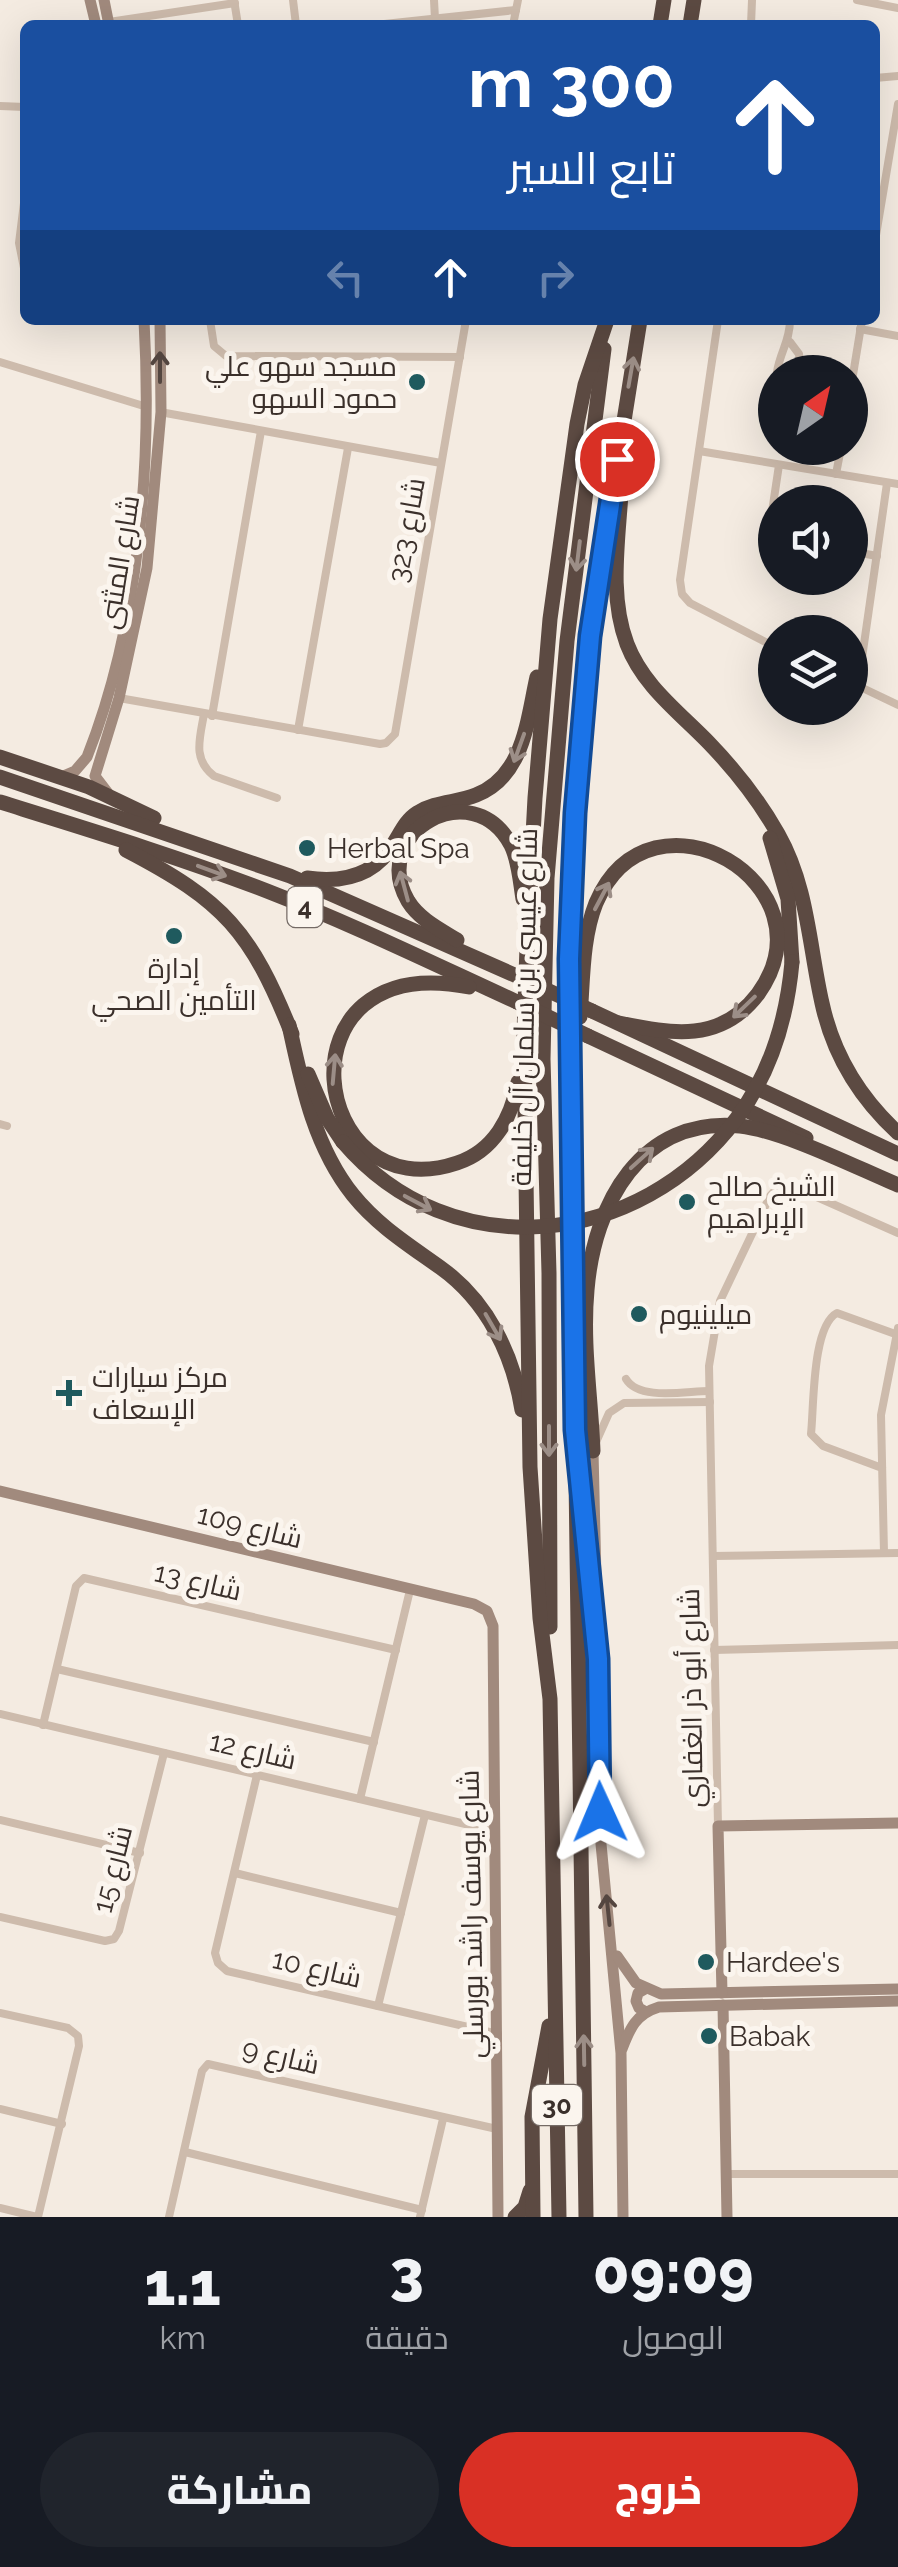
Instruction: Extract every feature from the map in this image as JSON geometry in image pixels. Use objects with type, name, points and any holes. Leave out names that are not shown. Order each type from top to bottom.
[{"type":"highway","points":[[550,1699],[530,1468],[524,1033],[527,947],[550,619],[577,424],[585,385],[605,325]]},
{"type":"highway","name":"شارع عيسى بن سلمان آل خليفة","points":[[550,1699],[549,1293],[543,1059],[546,894],[567,641],[606,325]]},
{"type":"highway","name":"شارع عيسى بن سلمان آل خليفة","points":[[575,1430],[569,959],[575,813],[590,636],[639,325]]},
{"type":"highway","points":[[623,424],[616,594],[622,628],[637,666],[652,686],[712,746],[780,837],[798,877],[822,1002],[842,1062],[872,1106],[898,1133]]},
{"type":"highway","points":[[290,876],[339,880],[364,872],[389,852],[414,815],[433,805],[479,794],[502,778],[522,746],[550,619]]},
{"type":"highway","points":[[0,757],[116,798],[206,845]]},
{"type":"highway","name":"4","points":[[0,776],[290,876],[592,1010],[898,1154]]},
{"type":"highway","points":[[87,830],[166,871],[223,912],[260,961],[320,1102],[342,1142],[372,1172],[435,1212],[467,1221],[531,1228],[575,1222],[623,1206],[666,1184],[722,1136],[746,1106],[764,1073],[781,1028],[792,962],[790,917],[780,866],[744,785]]},
{"type":"highway","name":"4","points":[[0,802],[267,892],[350,926],[898,1183]]},
{"type":"highway","points":[[502,969],[430,922],[409,902],[401,884],[400,861],[408,840],[421,826],[436,816],[458,812],[482,817],[502,832],[516,860],[527,947]]},
{"type":"highway","points":[[571,1130],[587,939],[602,892],[624,866],[665,847],[698,846],[728,858],[756,884],[774,923],[775,953],[761,989],[738,1014],[707,1031],[664,1032],[619,1023]]},
{"type":"highway","points":[[495,992],[424,982],[391,988],[361,1008],[340,1038],[332,1073],[337,1107],[350,1130],[375,1154],[398,1165],[435,1168],[468,1159],[494,1138],[510,1112],[517,1090],[524,1033]]},
{"type":"highway","points":[[289,1025],[313,1120],[343,1181],[382,1225],[465,1289],[499,1336],[520,1394],[530,1468]]},
{"type":"highway","points":[[593,1451],[586,1308],[589,1268],[611,1199],[624,1176],[643,1155],[685,1132],[743,1126],[898,1183]]},
{"type":"highway","points":[[575,1430],[598,1659]]},
{"type":"highway","name":"30","points":[[575,1430],[586,2217]]},
{"type":"highway","name":"30","points":[[550,1699],[559,2217]]},
{"type":"highway","points":[[533,2217],[532,2117],[555,1993]]},
{"type":"highway","points":[[516,2217],[524,2207],[534,2178]]},
{"type":"street","points":[[434,0],[435,19]]},
{"type":"street","points":[[857,0],[898,8]]},
{"type":"street","points":[[128,20],[234,2]]},
{"type":"street","points":[[425,20],[517,5]]},
{"type":"street","points":[[880,218],[894,155],[898,104]]},
{"type":"street","name":"شارع المثنى","points":[[62,777],[87,758],[122,634],[143,504],[144,325]]},
{"type":"street","name":"شارع المثنى","points":[[116,798],[100,786],[95,776],[119,698],[147,568],[161,412],[160,325]]},
{"type":"street","points":[[211,325],[214,346],[226,356],[460,357]]},
{"type":"street","name":"شارع 323","points":[[298,730],[386,744],[395,734],[465,325]]},
{"type":"street","points":[[717,325],[680,580],[682,594],[690,604],[758,638]]},
{"type":"street","points":[[781,355],[790,342],[790,325]]},
{"type":"street","points":[[856,355],[861,325],[898,336]]},
{"type":"street","points":[[790,342],[799,355]]},
{"type":"street","points":[[0,362],[161,412],[441,463]]},
{"type":"street","points":[[261,432],[208,715],[198,745],[206,770],[214,776],[277,798]]},
{"type":"street","points":[[119,698],[298,730],[348,448]]},
{"type":"street","points":[[700,451],[758,461]]},
{"type":"street","points":[[785,465],[898,484]]},
{"type":"street","points":[[836,474],[837,465]]},
{"type":"street","points":[[866,615],[887,483]]},
{"type":"street","points":[[868,554],[877,556]]},
{"type":"street","points":[[868,691],[898,705]]},
{"type":"street","name":"شارع أبو ذر الغفاري","points":[[727,2217],[709,1366],[720,1301],[770,1196],[780,1186],[792,1186],[898,1233]]},
{"type":"street","points":[[882,1468],[823,1446],[811,1434],[820,1337],[829,1317],[837,1314],[897,1332],[881,1415],[884,1553]]},
{"type":"street","points":[[641,1402],[627,1381],[640,1391],[710,1391]]},
{"type":"street","points":[[623,2217],[621,2053],[601,1844],[593,1451],[604,1421],[615,1406],[710,1402]]},
{"type":"street","name":"شارع 109","points":[[0,1491],[474,1604],[487,1611]]},
{"type":"street","points":[[712,1556],[898,1553]]},
{"type":"street","name":"شارع 13","points":[[43,1725],[76,1586],[84,1578],[396,1650]]},
{"type":"street","points":[[360,1799],[410,1590]]},
{"type":"street","name":"شارع يوسف راشد بورسلي","points":[[487,1611],[494,1626],[498,2217]]},
{"type":"street","points":[[714,1650],[898,1645]]},
{"type":"street","points":[[57,1670],[374,1742]]},
{"type":"street","name":"شارع 12","points":[[0,1714],[495,1831]]},
{"type":"street","name":"شارع 15","points":[[0,1916],[105,1941],[114,1939],[120,1931],[164,1753]]},
{"type":"street","name":"شارع 10","points":[[257,1774],[215,1953],[218,1963],[227,1971],[498,2034]]},
{"type":"street","points":[[378,2006],[425,1815]]},
{"type":"street","points":[[0,1820],[140,1853]]},
{"type":"street","points":[[718,1826],[898,1823]]},
{"type":"street","points":[[235,1873],[401,1912]]},
{"type":"street","points":[[611,1943],[625,1972],[645,1989],[661,1994],[722,1999],[898,2001]]},
{"type":"street","points":[[645,1989],[638,1993],[636,2001],[638,2008],[646,2012]]},
{"type":"street","points":[[621,2053],[633,2023],[646,2012],[668,2006],[722,1999],[898,1989]]},
{"type":"street","points":[[0,2013],[68,2028],[78,2036],[79,2046],[38,2217],[0,2208]]},
{"type":"street","name":"شارع 9","points":[[169,2217],[202,2071],[208,2064],[497,2129]]},
{"type":"street","points":[[0,2109],[62,2124]]},
{"type":"street","points":[[185,2152],[421,2213],[444,2118]]},
{"type":"street","points":[[726,2174],[898,2174]]},
{"type":"place","name":"مسجد سهو علي حمود السهو","points":[[417,382]]},
{"type":"place","name":"Herbal Spa","points":[[307,848]]},
{"type":"place","name":"إدارة التأمين الصحي","points":[[174,936]]},
{"type":"place","name":"الشيخ صالح الإبراهيم","points":[[687,1202]]},
{"type":"place","name":"ميلينيوم","points":[[639,1314]]},
{"type":"place","name":"مركز سيارات الإسعاف","points":[[69,1393]]},
{"type":"place","name":"Hardee's","points":[[706,1962]]},
{"type":"place","name":"Babak","points":[[709,2036]]},
{"type":"route","points":[[600,1812],[598,1659],[575,1430],[569,959],[575,813],[590,636],[617,459]]}]
